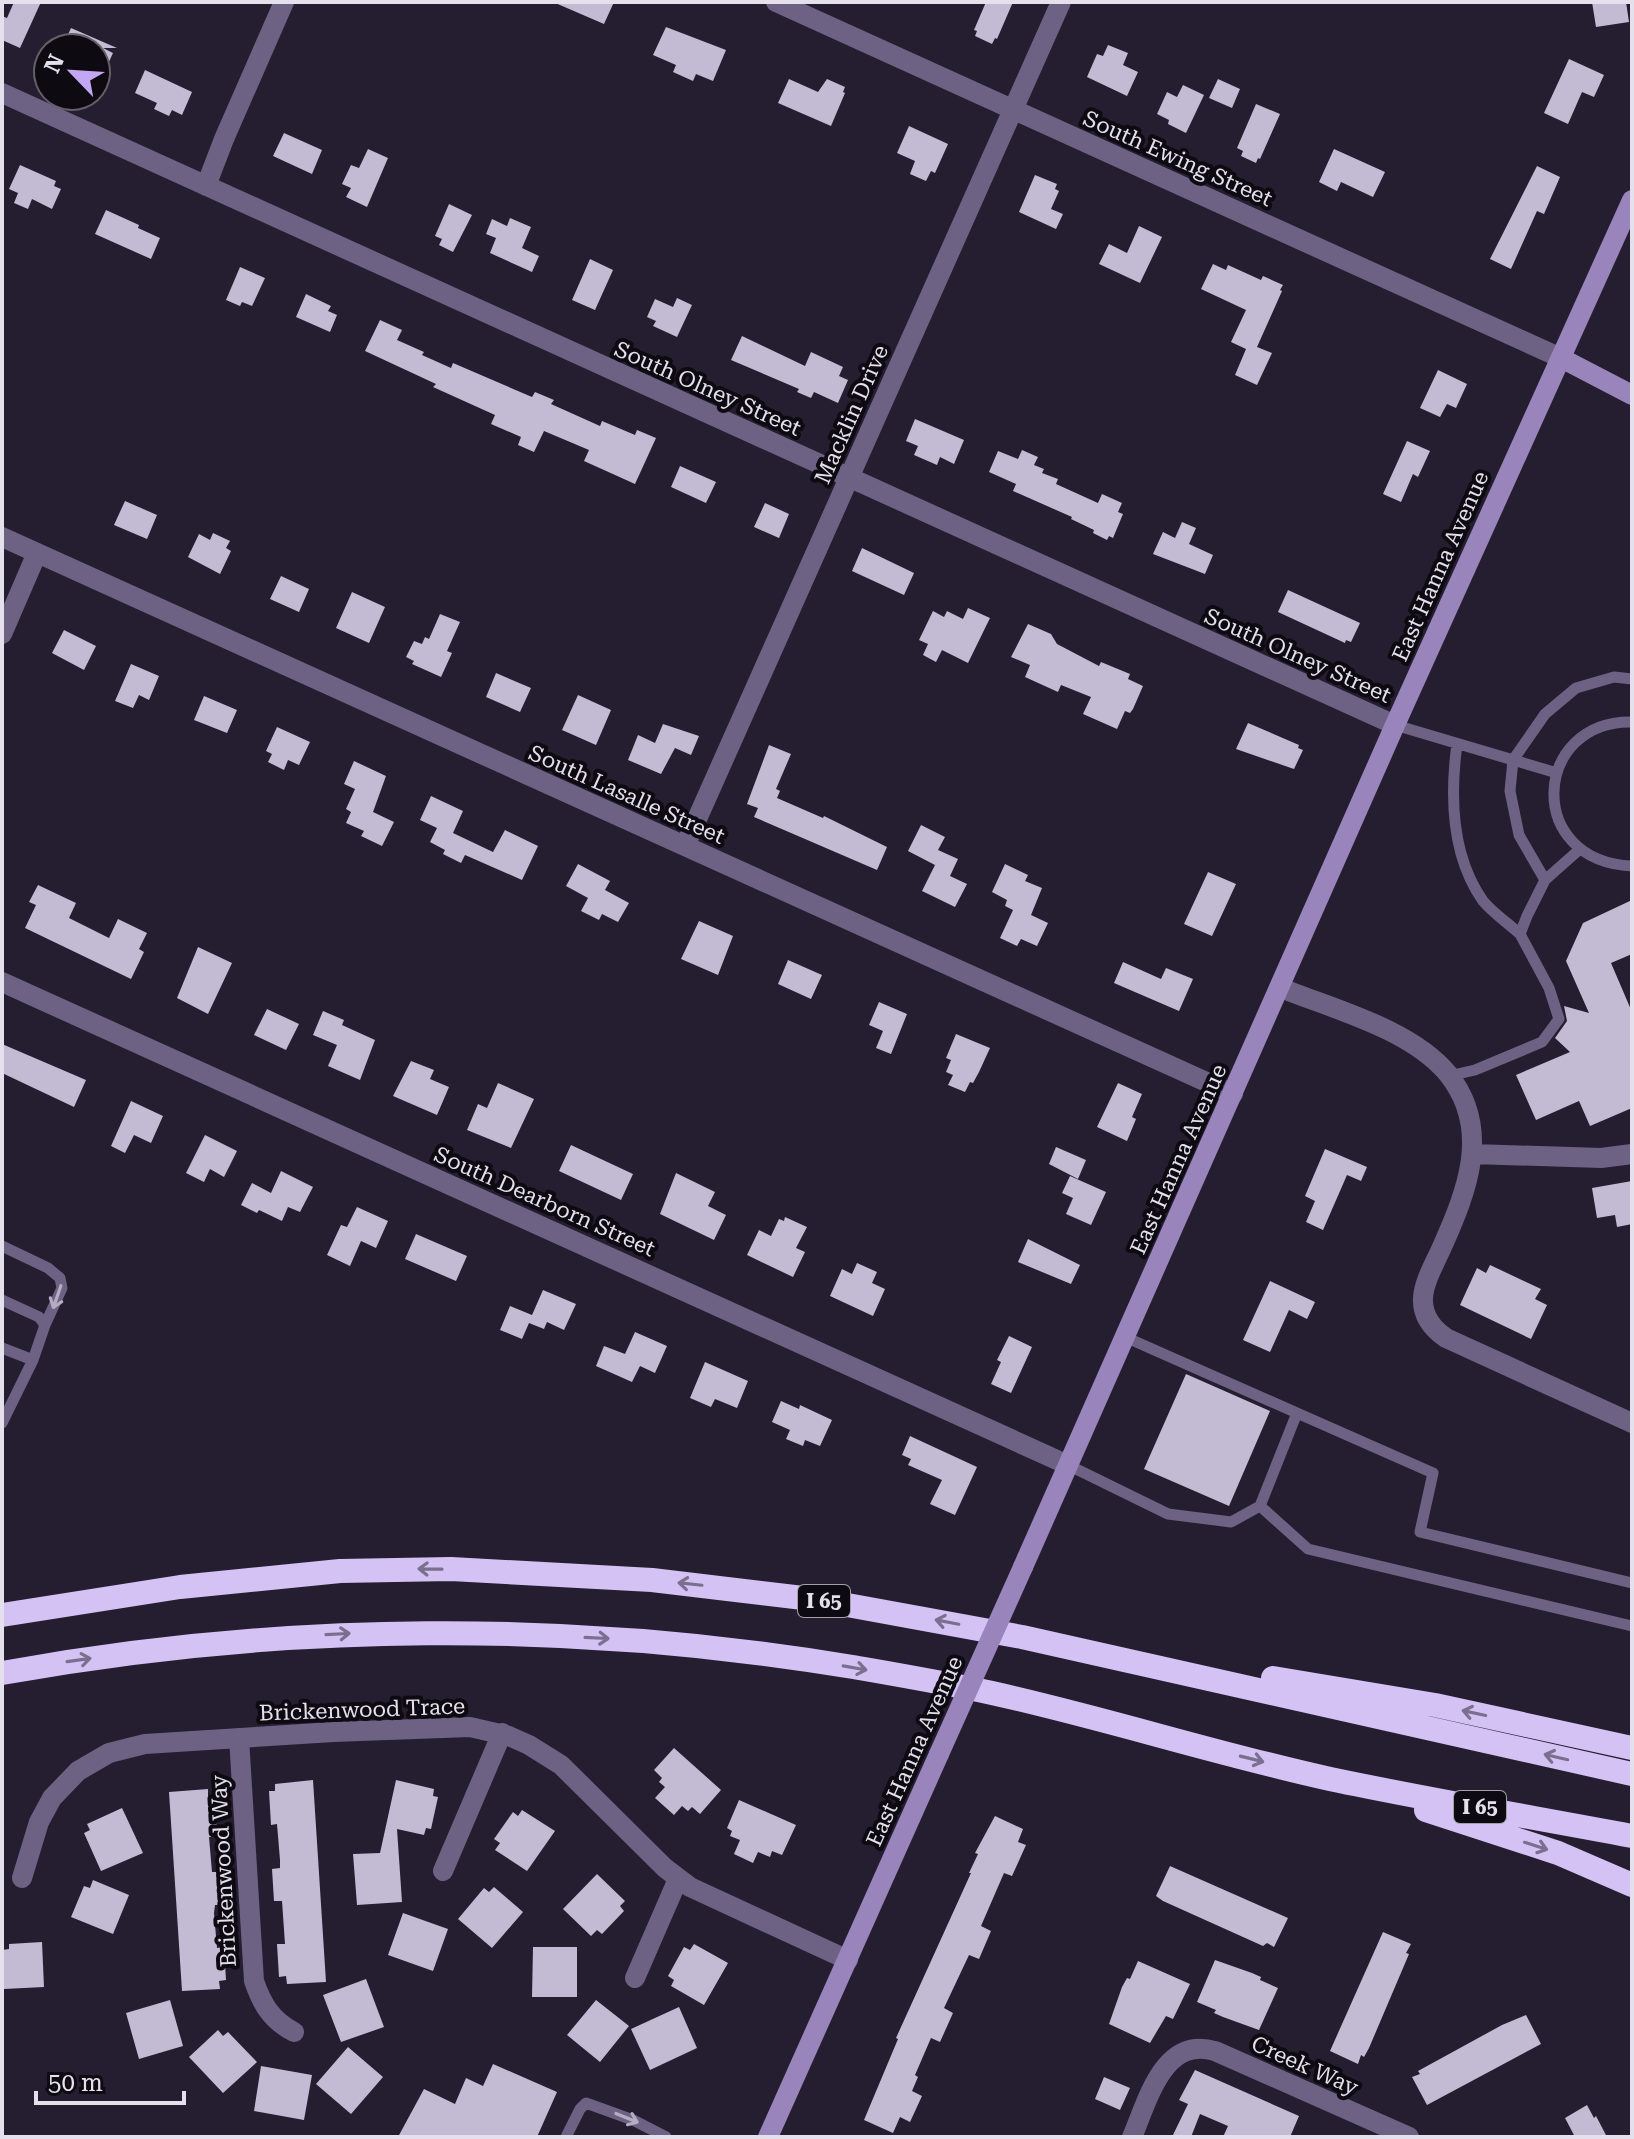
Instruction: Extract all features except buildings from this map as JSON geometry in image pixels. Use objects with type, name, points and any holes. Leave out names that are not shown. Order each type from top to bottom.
[{"type":"highway","name":"I 65","points":[[2,1615],[242,1579],[340,1571],[426,1569],[606,1577],[719,1588],[882,1610],[1022,1637],[1632,1774]]},
{"type":"highway","name":"I 65","points":[[2,1673],[208,1644],[369,1633],[445,1631],[641,1641],[782,1656],[993,1693],[1329,1778],[1632,1836]]},
{"type":"highway","points":[[1022,1637],[1435,1705],[1632,1748]]},
{"type":"highway","points":[[1329,1778],[1540,1847],[1632,1885]]},
{"type":"main road","name":"East Hanna Avenue","points":[[768,2137],[1281,988],[1395,725],[1632,200]]},
{"type":"main road","points":[[1561,358],[1632,395]]},
{"type":"street","points":[[206,186],[284,2]]},
{"type":"street","name":"South Ewing Street","points":[[776,2],[1561,358]]},
{"type":"street","name":"Macklin Drive","points":[[685,846],[1061,2]]},
{"type":"street","name":"South Olney Street","points":[[2,93],[1395,725]]},
{"type":"street","name":"South Lasalle Street","points":[[2,537],[1233,1094]]},
{"type":"street","points":[[2,634],[37,553]]},
{"type":"street","name":"South Dearborn Street","points":[[2,982],[1068,1465]]},
{"type":"street","points":[[1281,988],[1395,1033],[1427,1055],[1449,1076],[1464,1102],[1473,1154],[1468,1183],[1428,1278],[1423,1299],[1425,1313],[1433,1328],[1446,1338],[1632,1423]]},
{"type":"street","points":[[1473,1154],[1601,1158],[1632,1154]]},
{"type":"street","name":"Brickenwood Trace","points":[[22,1878],[39,1822],[52,1798],[78,1771],[127,1747],[452,1726],[502,1733],[542,1752],[567,1770],[678,1879],[704,1895],[848,1960]]},
{"type":"street","points":[[443,1871],[502,1733]]},
{"type":"street","name":"Brickenwood Way","points":[[239,1738],[254,1981],[265,2008],[280,2024],[294,2032]]},
{"type":"street","points":[[635,1978],[678,1879]]},
{"type":"street","name":"Creek Way","points":[[1132,2137],[1158,2075],[1180,2052],[1202,2048],[1409,2137]]},
{"type":"lane","points":[[1545,880],[1519,835],[1510,791],[1513,760],[1545,714],[1576,688],[1614,677],[1632,679]]},
{"type":"lane","points":[[1632,722],[1606,725],[1584,735],[1567,752],[1557,773],[1553,797],[1558,820],[1570,841],[1588,856],[1610,865],[1632,866]]},
{"type":"lane","points":[[1395,725],[1557,773]]},
{"type":"lane","points":[[1449,1076],[1475,1070],[1542,1042],[1559,1019],[1549,988],[1520,934],[1484,901],[1461,856],[1454,808],[1457,744]]},
{"type":"lane","points":[[1520,934],[1545,880],[1580,849]]},
{"type":"lane","points":[[2,1246],[48,1268],[60,1278],[62,1288],[33,1360],[5,1409],[2,1423]]},
{"type":"lane","points":[[2,1300],[39,1317],[45,1325]]},
{"type":"lane","points":[[1125,1337],[1433,1473],[1420,1532],[1632,1583]]},
{"type":"lane","points":[[2,1348],[33,1360]]},
{"type":"lane","points":[[1068,1465],[1168,1514],[1231,1522],[1260,1506],[1297,1413]]},
{"type":"lane","points":[[1260,1506],[1308,1549],[1632,1626]]},
{"type":"lane","points":[[566,2137],[586,2103],[633,2120],[666,2137]]}]
